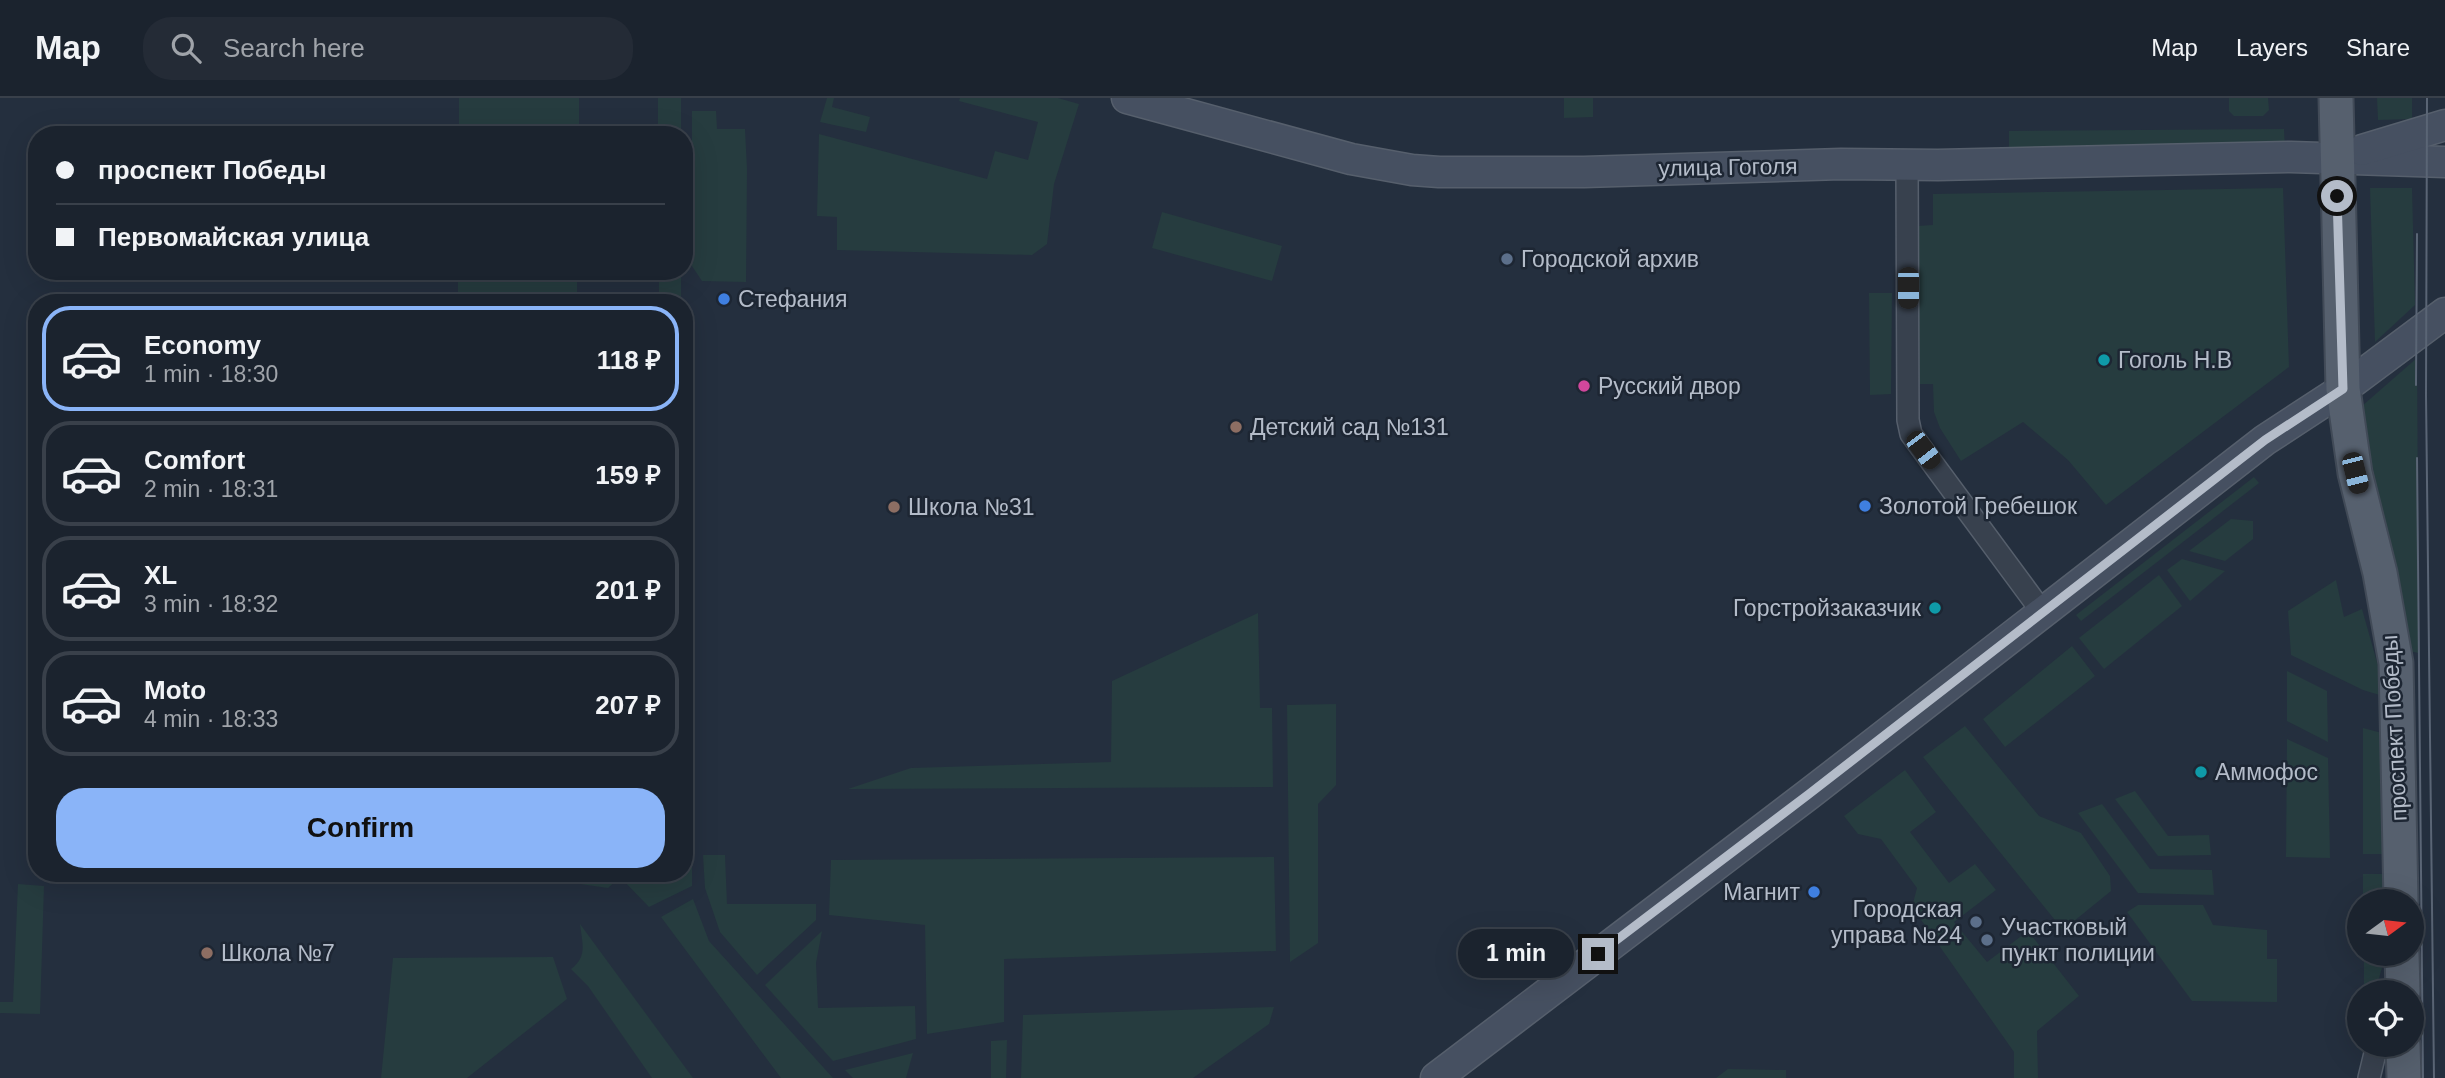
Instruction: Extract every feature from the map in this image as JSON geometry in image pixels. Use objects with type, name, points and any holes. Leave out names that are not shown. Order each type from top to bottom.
[{"type":"main road","name":"проспект Победы","points":[[2336,98],[2343,389],[2355,473],[2380,573],[2396,663],[2401,889]]},
{"type":"main road","points":[[2403,1057],[2404,1078]]},
{"type":"street","name":"улица Гоголя","points":[[1127,98],[1351,159],[1412,170],[1565,172],[2338,157],[2445,162]]},
{"type":"street","name":"улица Гоголя","points":[[2338,157],[2445,125]]},
{"type":"street","points":[[1907,164],[1908,420],[1911,433],[2043,613]]},
{"type":"street","points":[[1436,1078],[2265,440],[2343,389],[2445,313]]},
{"type":"street","points":[[2369,1078],[2374,1057]]},
{"type":"green space","points":[[459,98],[579,98],[579,126],[459,126]]},
{"type":"green space","points":[[658,98],[681,98],[681,126],[658,126]]},
{"type":"green space","points":[[827,98],[834,98],[832,107],[870,117],[866,132],[820,122]]},
{"type":"green space","points":[[960,98],[1058,98],[1079,104],[1054,184],[1047,244],[1032,255],[837,250],[837,217],[817,216],[819,134],[987,179],[995,151],[1028,160],[1038,122],[959,101]]},
{"type":"green space","points":[[1564,98],[1593,98],[1593,117],[1564,118]]},
{"type":"green space","points":[[2229,98],[2268,98],[2269,110],[2263,116],[2234,116],[2229,111]]},
{"type":"green space","points":[[2377,98],[2412,98],[2412,119],[2378,120]]},
{"type":"green space","points":[[692,111],[716,111],[717,129],[745,129],[746,282],[702,281],[693,268]]},
{"type":"green space","points":[[2284,129],[2285,150],[2009,152],[2009,131]]},
{"type":"green space","points":[[2283,188],[2289,367],[2106,505],[2068,460],[2023,422],[1961,461],[1940,428],[1934,412],[1933,384],[1918,384],[1918,226],[1933,225],[1933,194]]},
{"type":"green space","points":[[2370,188],[2412,188],[2415,305],[2375,342]]},
{"type":"green space","points":[[1162,212],[1282,246],[1272,281],[1152,248]]},
{"type":"green space","points":[[458,280],[577,280],[577,294],[458,294]]},
{"type":"green space","points":[[659,280],[681,280],[681,294],[659,294]]},
{"type":"green space","points":[[1869,293],[1892,293],[1891,394],[1870,395]]},
{"type":"green space","points":[[2417,358],[2419,653],[2403,650],[2354,413]]},
{"type":"green space","points":[[2254,477],[2259,483],[2081,621],[2076,615]]},
{"type":"green space","points":[[2231,519],[2253,521],[2253,539],[2225,561],[2189,551]]},
{"type":"green space","points":[[2182,559],[2225,571],[2190,601],[2167,570]]},
{"type":"green space","points":[[2159,575],[2182,606],[2104,669],[2079,638]]},
{"type":"green space","points":[[2336,580],[2344,617],[2362,609],[2380,673],[2383,696],[2363,690],[2291,655],[2288,611]]},
{"type":"green space","points":[[1258,613],[1260,708],[1272,708],[1273,787],[848,789],[911,768],[1111,762],[1112,681]]},
{"type":"green space","points":[[2072,646],[2095,676],[2005,747],[1983,719]]},
{"type":"green space","points":[[2287,671],[2327,691],[2328,742],[2287,721]]},
{"type":"green space","points":[[1336,704],[1336,785],[1318,804],[1318,943],[1290,962],[1287,705]]},
{"type":"green space","points":[[1965,726],[2039,816],[2081,833],[2110,876],[2111,891],[2063,930],[1923,757]]},
{"type":"green space","points":[[2363,728],[2382,733],[2384,854],[2363,854]]},
{"type":"green space","points":[[2287,739],[2328,758],[2330,858],[2286,857]]},
{"type":"green space","points":[[1905,770],[1936,812],[1910,832],[1949,883],[1975,864],[1996,890],[1954,922],[1987,962],[2028,931],[2079,996],[2037,1031],[2038,1078],[2014,1078],[2014,1052],[1912,907],[1917,888],[1881,839],[1858,834],[1844,816]]},
{"type":"green space","points":[[2135,791],[2168,836],[2209,835],[2211,855],[2158,856],[2115,799]]},
{"type":"green space","points":[[2102,804],[2150,869],[2212,870],[2214,895],[2138,893],[2078,813]]},
{"type":"green space","points":[[703,855],[725,855],[727,904],[816,904],[816,920],[757,975],[720,932],[705,888]]},
{"type":"green space","points":[[1274,857],[1276,951],[1004,959],[1004,1022],[927,1034],[925,925],[829,915],[831,860]]},
{"type":"green space","points":[[2363,874],[2384,874],[2385,889],[2363,889]]},
{"type":"green space","points":[[504,882],[615,882],[608,888],[580,884]]},
{"type":"green space","points":[[625,882],[692,882],[692,886],[649,907]]},
{"type":"green space","points":[[18,884],[44,886],[40,1014],[0,1013],[0,1002],[13,1002]]},
{"type":"green space","points":[[693,899],[709,941],[833,1078],[781,1078],[661,917]]},
{"type":"green space","points":[[2138,905],[2203,905],[2213,925],[2267,930],[2267,959],[2277,959],[2277,1002],[2192,1001],[2127,912]]},
{"type":"green space","points":[[580,924],[693,1078],[652,1078],[588,986],[571,969],[582,954]]},
{"type":"green space","points":[[822,931],[816,963],[818,1008],[915,1006],[916,1039],[833,1061],[765,985]]},
{"type":"green space","points":[[553,957],[567,999],[467,1078],[381,1078],[393,958]]},
{"type":"green space","points":[[2364,966],[2383,966],[2378,980],[2364,980]]},
{"type":"green space","points":[[1274,1007],[1269,1024],[1193,1078],[1021,1078],[1023,1015]]},
{"type":"green space","points":[[1007,1040],[1006,1078],[991,1078],[991,1041]]},
{"type":"green space","points":[[913,1053],[906,1078],[853,1078],[845,1070]]},
{"type":"green space","points":[[1728,1069],[1786,1070],[1786,1078],[1716,1078]]},
{"type":"tram line","points":[[2427,98],[2426,396],[2434,1078]]},
{"type":"tram line","points":[[2416,385],[2417,234]]},
{"type":"tram line","points":[[2417,458],[2423,1078]]},
{"type":"place","name":"Городской архив","points":[[1507,259]]},
{"type":"place","name":"Стефания","points":[[724,299]]},
{"type":"place","name":"Гоголь Н.В","points":[[2104,360]]},
{"type":"place","name":"Русский двор","points":[[1584,386]]},
{"type":"place","name":"Детский сад №131","points":[[1236,427]]},
{"type":"place","name":"Золотой Гребешок","points":[[1865,506]]},
{"type":"place","name":"Школа №31","points":[[894,507]]},
{"type":"place","name":"Горстройзаказчик","points":[[1935,608]]},
{"type":"place","name":"Аммофос","points":[[2201,772]]},
{"type":"place","name":"Магнит","points":[[1814,892]]},
{"type":"place","name":"Городская управа №24","points":[[1976,922]]},
{"type":"place","name":"Участковый пункт полиции","points":[[1987,940]]},
{"type":"place","name":"Школа №7","points":[[207,953]]},
{"type":"route","points":[[1598,954],[2265,440],[2343,389],[2337,196]]}]
